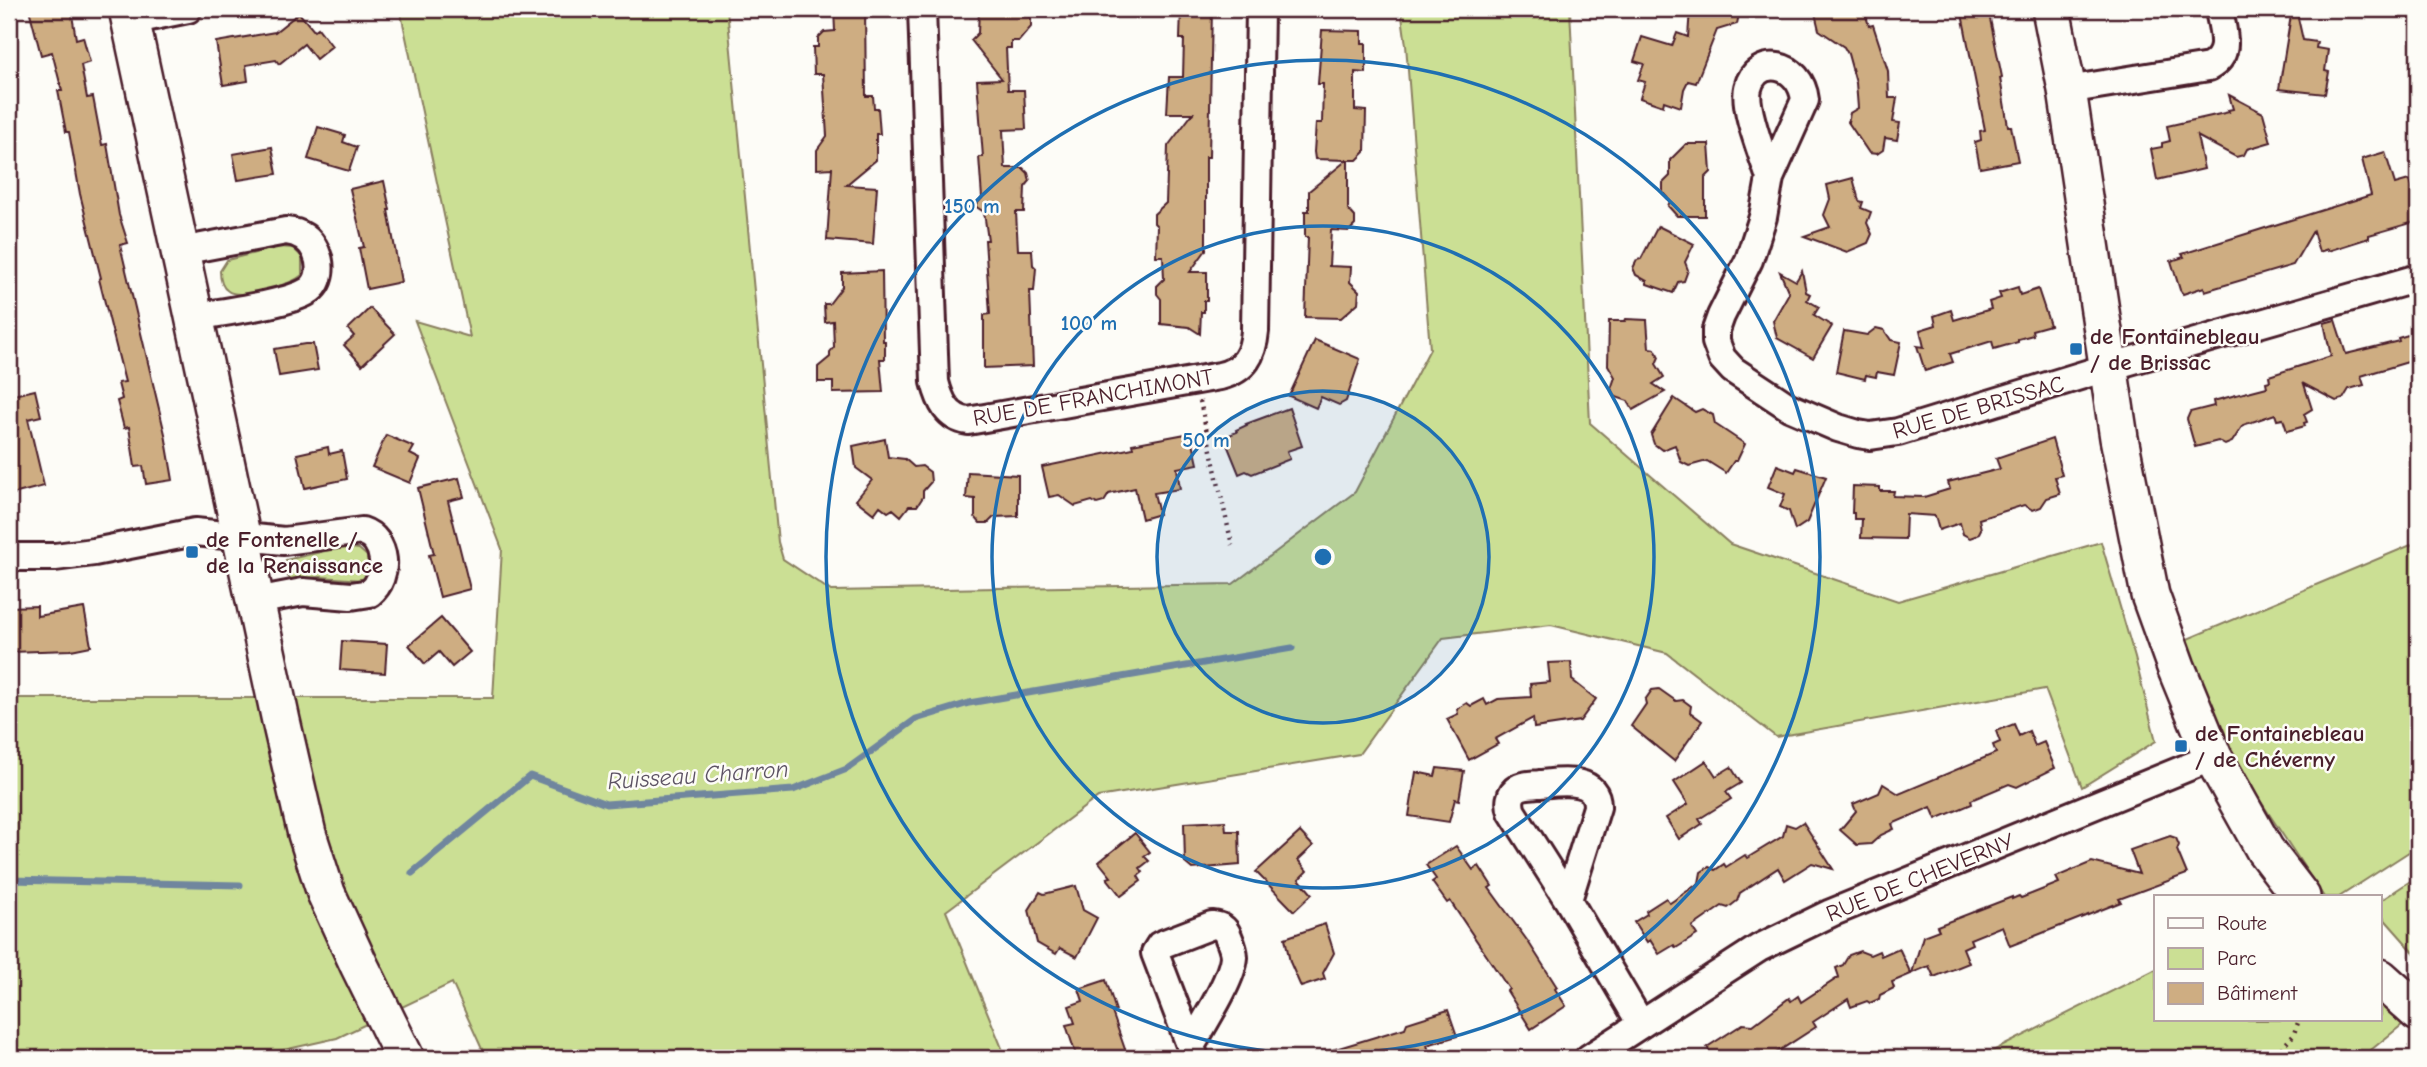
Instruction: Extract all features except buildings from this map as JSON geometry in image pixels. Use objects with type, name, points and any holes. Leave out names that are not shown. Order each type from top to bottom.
[{"type":"street","points":[[188,9],[129,15],[293,774],[319,874],[343,932],[405,1058]]},
{"type":"street","name":"RUE DE FRANCHIMONT","points":[[922,9],[935,382],[944,406],[959,420],[968,421],[1232,373],[1247,362],[1254,343],[1260,9]]},
{"type":"street","points":[[2052,9],[2067,90],[2121,450],[2150,595],[2213,757],[2265,850],[2299,895]]},
{"type":"street","points":[[2067,90],[2209,67],[2223,56],[2219,9]]},
{"type":"street","name":"RUE DE BRISSAC","points":[[1770,178],[1763,216],[1749,260],[1721,316],[1716,330],[1716,342],[1722,359],[1733,370],[1789,407],[1838,428],[1858,434],[1882,435],[2109,368]]},
{"type":"street","points":[[181,251],[286,231],[301,235],[309,241],[320,263],[317,279],[308,292],[195,317]]},
{"type":"street","points":[[2109,368],[2418,278]]},
{"type":"street","points":[[9,557],[55,557],[94,552],[195,532],[284,541],[362,531],[376,540],[382,555],[383,577],[370,593],[351,596],[303,592],[256,601]]},
{"type":"street","name":"RUE DE CHEVERNY","points":[[1589,1058],[1759,948],[1831,913],[2213,757]]},
{"type":"street","points":[[1569,900],[1641,1024]]},
{"type":"street","points":[[2382,980],[2418,1012]]},
{"type":"path","points":[[1196,380],[1232,545]]},
{"type":"path","points":[[2272,1058],[2293,1035],[2300,1021]]},
{"type":"green space","points":[[400,9],[727,9],[778,542],[783,559],[831,591],[1233,584],[1355,492],[1430,349],[1401,9],[1570,9],[1590,423],[1730,544],[1898,601],[2101,542],[2156,741],[2082,787],[2045,689],[1776,737],[1667,653],[1551,625],[1443,638],[1359,754],[1098,797],[946,911],[1006,1058],[486,1058],[452,983],[337,1038],[248,1058],[9,1058],[9,698],[493,698],[502,549],[415,321],[470,337]]},
{"type":"green space","points":[[279,247],[293,248],[302,257],[302,275],[288,283],[254,293],[234,293],[224,287],[220,271],[227,260]]},
{"type":"green space","points":[[2418,542],[2418,846],[2342,895],[2323,895],[2226,749],[2185,640]]},
{"type":"green space","points":[[342,547],[359,549],[367,556],[369,571],[362,580],[321,577],[291,579],[284,573],[290,572],[288,566],[282,567],[286,560]]},
{"type":"green space","points":[[2418,876],[2418,957],[2382,916],[2382,900]]},
{"type":"green space","points":[[2154,970],[2154,1021],[2382,1021],[2382,973],[2418,1012],[2361,1058],[1979,1058]]},
{"type":"waterway","name":"Ruisseau Charron","points":[[412,873],[530,776],[606,804],[793,790],[847,769],[916,719],[969,703],[1292,648]]},
{"type":"waterway","name":"Ruisseau Charron","points":[[9,880],[240,885]]},
{"type":"place","name":"de Fontainebleau / de Brissac","points":[[2076,349]]},
{"type":"place","name":"de Fontenelle / de la Renaissance","points":[[192,552]]},
{"type":"place","name":"de Fontainebleau / de Chéverny","points":[[2181,746]]}]
